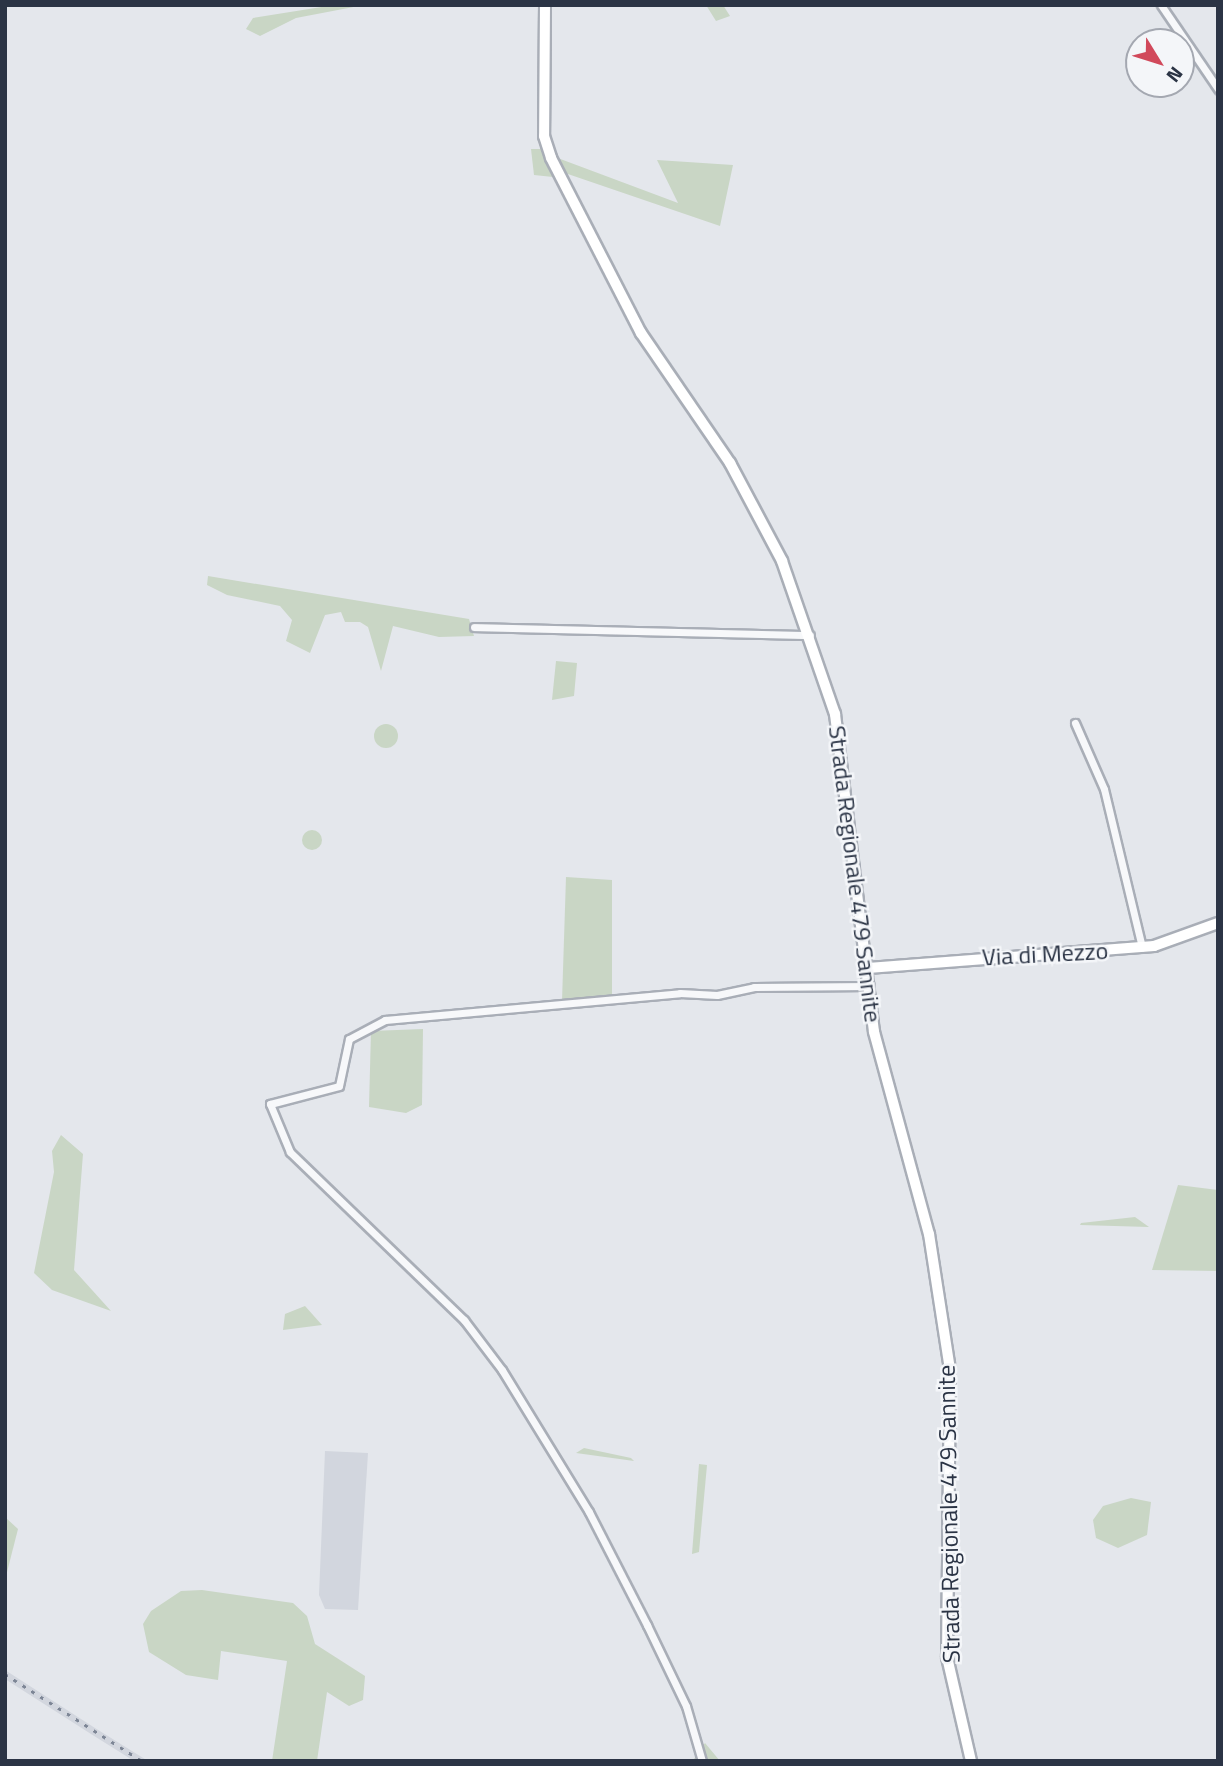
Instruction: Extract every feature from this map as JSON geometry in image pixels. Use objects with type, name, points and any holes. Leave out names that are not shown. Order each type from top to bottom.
[{"type":"main road","name":"Strada Regionale 479 Sannite","points":[[545,5],[544,136],[551,158],[640,333],[737,475],[782,561],[811,635],[848,782],[874,1032],[929,1234],[950,1370],[947,1657],[971,1761]]},
{"type":"main road","name":"Via di Mezzo","points":[[868,968],[1142,947],[1218,923]]},
{"type":"street","points":[[1161,5],[1218,89]]},
{"type":"street","points":[[474,627],[811,635]]},
{"type":"street","points":[[1075,723],[1104,789],[1142,947]]},
{"type":"street","points":[[702,1761],[682,1695],[630,1591],[502,1370],[464,1320],[290,1152],[270,1104],[339,1086],[349,1038],[385,1020],[680,993],[717,995],[754,987],[870,986]]},
{"type":"shaded area","points":[[325,1451],[368,1453],[358,1610],[325,1609],[319,1595]]},
{"type":"shaded area","points":[[5,1670],[148,1761],[134,1761],[91,1734],[5,1679]]},
{"type":"green space","points":[[334,5],[364,5],[296,18],[260,36],[246,29],[253,18]]},
{"type":"green space","points":[[706,5],[723,5],[730,16],[716,21]]},
{"type":"green space","points":[[531,149],[542,149],[553,177],[534,175]]},
{"type":"green space","points":[[555,157],[678,203],[657,160],[733,165],[720,226],[562,172]]},
{"type":"green space","points":[[208,576],[469,619],[474,636],[439,637],[393,626],[381,671],[368,627],[360,622],[345,622],[341,612],[325,615],[310,653],[286,641],[292,620],[280,606],[227,595],[207,585]]},
{"type":"green space","points":[[556,661],[577,663],[574,696],[552,700]]},
{"type":"green space","points":[[386,724],[397,731],[398,736],[391,747],[386,748],[375,741],[374,736],[381,725]]},
{"type":"green space","points":[[308,830],[316,830],[322,840],[316,850],[308,850],[302,844],[302,836]]},
{"type":"green space","points":[[566,877],[612,880],[612,995],[562,1001]]},
{"type":"green space","points":[[423,1029],[422,1105],[406,1113],[369,1107],[371,1031]]},
{"type":"green space","points":[[61,1135],[83,1154],[74,1270],[111,1311],[52,1290],[34,1273],[54,1172],[52,1151]]},
{"type":"green space","points":[[1178,1185],[1218,1190],[1218,1271],[1152,1270]]},
{"type":"green space","points":[[1135,1217],[1149,1227],[1080,1225],[1081,1223]]},
{"type":"green space","points":[[305,1306],[322,1325],[283,1330],[285,1314]]},
{"type":"green space","points":[[584,1448],[631,1458],[634,1461],[576,1453]]},
{"type":"green space","points":[[699,1464],[707,1465],[699,1552],[692,1554]]},
{"type":"green space","points":[[1131,1498],[1151,1502],[1147,1535],[1118,1548],[1096,1538],[1093,1520],[1103,1506]]},
{"type":"green space","points":[[5,1517],[18,1529],[5,1580]]},
{"type":"green space","points":[[202,1590],[293,1603],[307,1616],[315,1644],[365,1676],[363,1700],[349,1706],[327,1692],[317,1761],[272,1761],[287,1661],[221,1651],[218,1680],[186,1675],[149,1652],[143,1624],[151,1611],[181,1591]]},
{"type":"green space","points":[[705,1743],[720,1761],[684,1761],[694,1759]]},
{"type":"railway","points":[[5,1674],[142,1761]]}]
